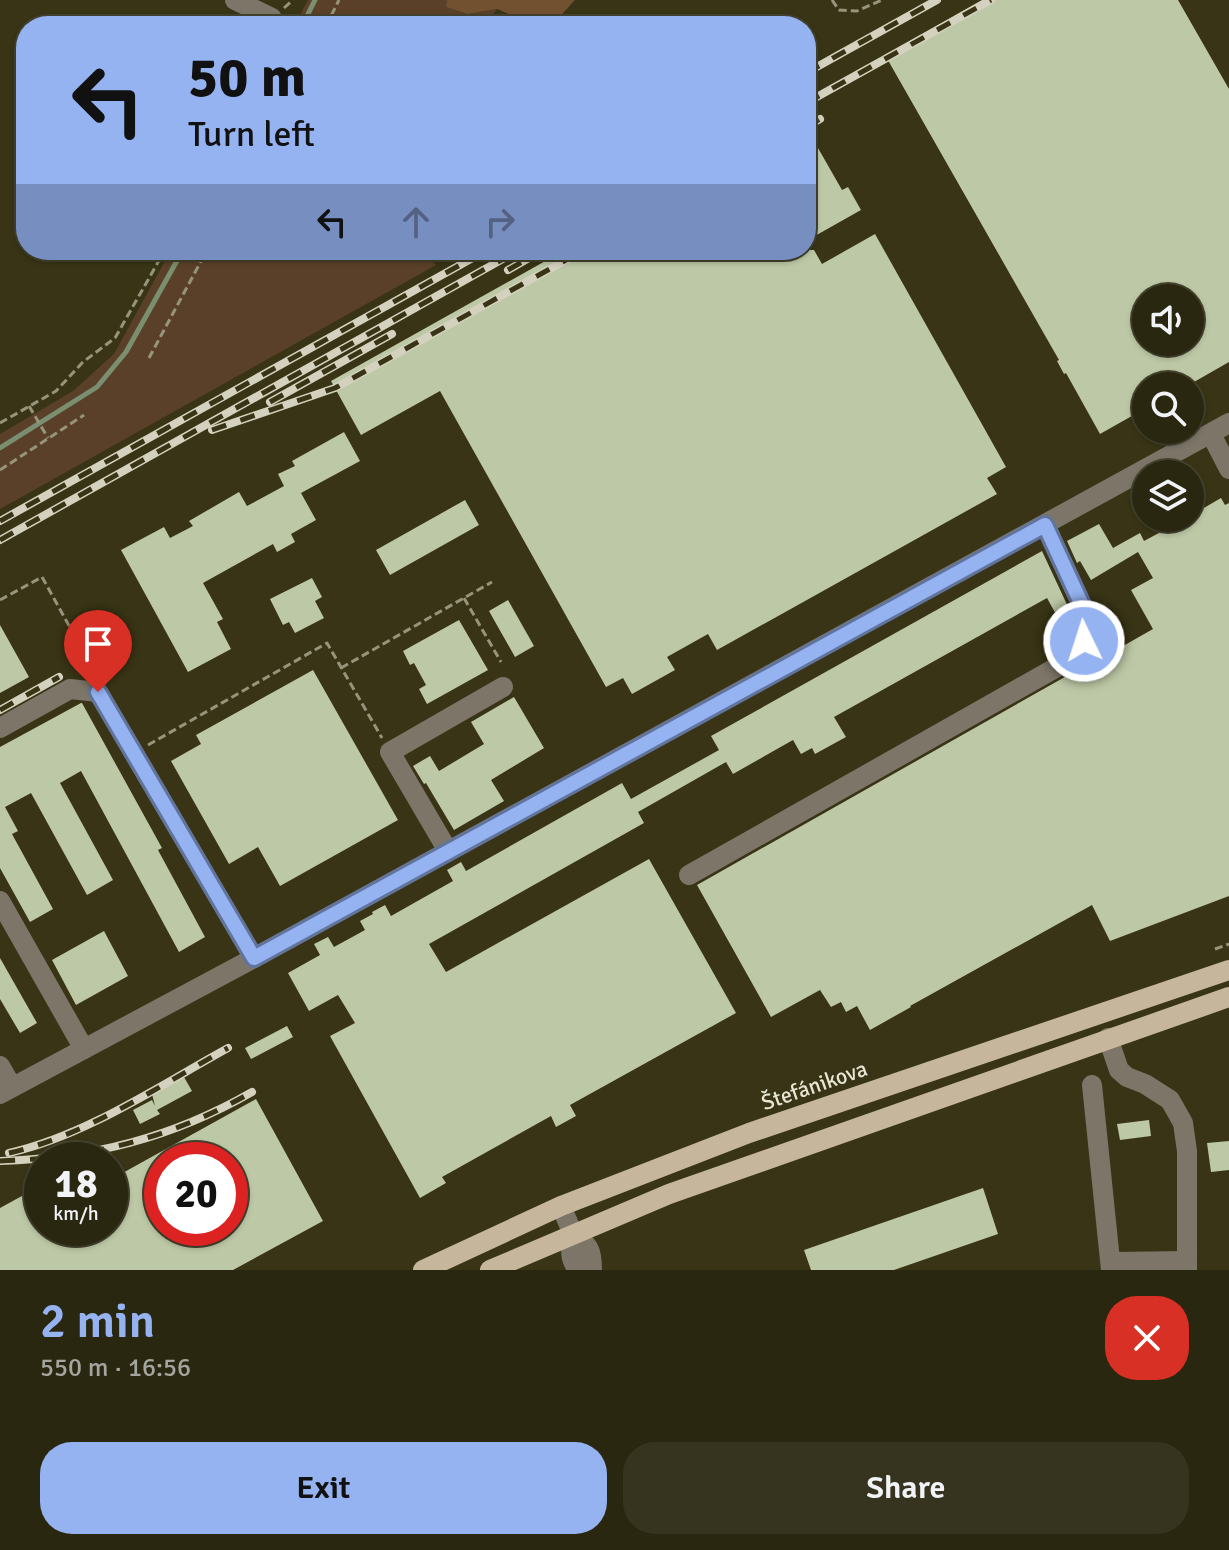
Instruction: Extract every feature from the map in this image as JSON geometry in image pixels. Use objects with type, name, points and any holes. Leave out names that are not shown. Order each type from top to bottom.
[{"type":"main road","name":"Štefánikova","points":[[423,1270],[610,1185],[749,1133],[1229,970]]},
{"type":"main road","points":[[490,1270],[669,1194],[1229,997]]},
{"type":"street","points":[[235,0],[260,14]]},
{"type":"street","points":[[0,1066],[6,1091],[1229,423]]},
{"type":"street","points":[[1211,434],[1229,469]]},
{"type":"street","points":[[689,875],[1073,658],[1084,641],[1087,616],[1045,525]]},
{"type":"street","points":[[448,851],[390,752],[503,687]]},
{"type":"street","points":[[0,728],[70,689],[98,692],[254,958]]},
{"type":"street","points":[[0,901],[84,1049]]},
{"type":"street","points":[[1092,1085],[1111,1266],[1187,1266],[1187,1151],[1183,1123],[1170,1100],[1119,1070],[1108,1038]]},
{"type":"street","points":[[561,1206],[572,1234],[570,1253],[578,1270]]},
{"type":"street","points":[[572,1234],[589,1247],[592,1270]]},
{"type":"path","points":[[832,0],[839,10],[857,11],[882,0]]},
{"type":"path","points":[[0,423],[56,391],[83,362],[115,338],[159,260]]},
{"type":"path","points":[[149,358],[202,260]]},
{"type":"path","points":[[29,406],[48,439]]},
{"type":"path","points":[[0,470],[84,415]]},
{"type":"path","points":[[0,600],[42,577],[88,660],[98,692]]},
{"type":"path","points":[[341,668],[492,582]]},
{"type":"path","points":[[464,598],[501,662]]},
{"type":"path","points":[[134,753],[327,643],[390,752]]},
{"type":"path","points":[[1215,949],[1229,944]]},
{"type":"shaded area","points":[[308,0],[447,0],[446,7],[466,14],[497,9],[492,16],[299,16]]},
{"type":"shaded area","points":[[447,0],[575,0],[560,16],[512,16],[497,9],[467,14],[446,7]]},
{"type":"shaded area","points":[[166,260],[431,260],[436,265],[0,509],[0,434],[73,391],[114,354]]},
{"type":"building","points":[[982,0],[1178,0],[1229,89],[1229,362],[1204,376],[1204,372],[1132,372],[1132,416],[1100,434],[1064,374],[1059,360],[885,55]]},
{"type":"building","points":[[816,144],[842,190],[848,187],[861,210],[816,235]]},
{"type":"building","points":[[875,234],[1006,467],[987,478],[997,494],[717,650],[708,634],[667,657],[675,670],[632,694],[623,678],[606,687],[440,391],[361,435],[331,381],[547,260],[816,260],[816,254],[822,264]]},
{"type":"building","points":[[344,432],[360,461],[301,493],[316,520],[291,534],[295,542],[277,552],[273,544],[203,583],[223,619],[217,622],[231,649],[188,672],[121,550],[164,527],[170,538],[193,526],[189,521],[239,492],[247,506],[284,486],[278,474],[295,466],[292,461]]},
{"type":"building","points":[[1221,498],[1225,505],[1229,503],[1229,896],[1110,941],[1092,905],[870,1030],[857,1006],[846,1012],[841,1002],[831,1007],[820,990],[771,1017],[697,885],[1079,669],[1086,661],[1114,646],[1116,650],[1153,629],[1131,590],[1153,578],[1138,552],[1091,580],[1080,561],[1077,563],[1067,541],[1099,524],[1113,548],[1140,533],[1144,541],[1161,532],[1204,532],[1204,508]]},
{"type":"building","points":[[465,500],[479,525],[390,575],[376,550]]},
{"type":"building","points":[[1042,551],[1070,611],[1058,618],[1047,598],[834,717],[846,737],[815,754],[812,748],[801,754],[793,740],[733,774],[726,762],[638,812],[644,823],[429,944],[446,972],[649,859],[736,1013],[570,1105],[576,1116],[556,1127],[551,1116],[442,1177],[446,1183],[420,1198],[330,1036],[355,1023],[338,995],[309,1011],[288,973],[320,955],[314,944],[328,937],[334,947],[365,930],[360,921],[372,912],[385,905],[391,916],[453,881],[447,870],[461,862],[466,871],[622,783],[631,799],[719,750],[711,736]]},
{"type":"building","points":[[312,578],[322,597],[315,601],[324,618],[295,633],[289,622],[283,625],[270,599]]},
{"type":"building","points":[[508,600],[534,646],[515,657],[489,611]]},
{"type":"building","points":[[459,620],[488,670],[427,704],[419,689],[426,685],[403,651]]},
{"type":"building","points":[[0,625],[29,677],[0,693]]},
{"type":"building","points":[[313,670],[398,820],[280,886],[258,847],[229,864],[171,761],[201,744],[196,735]]},
{"type":"building","points":[[514,697],[544,748],[491,780],[504,801],[454,830],[413,766],[430,756],[439,771],[484,744],[471,722]]},
{"type":"building","points":[[82,703],[162,848],[158,850],[205,937],[179,952],[81,771],[60,783],[113,880],[87,895],[31,793],[5,807],[18,831],[12,834],[53,909],[30,922],[0,868],[0,747]]},
{"type":"building","points":[[104,931],[128,976],[76,1005],[52,960]]},
{"type":"building","points":[[0,958],[37,1023],[20,1033],[0,999]]},
{"type":"building","points":[[287,1026],[293,1037],[251,1059],[245,1048]]},
{"type":"building","points":[[184,1077],[192,1091],[157,1110],[160,1114],[140,1124],[133,1110],[152,1100],[155,1106],[152,1094]]},
{"type":"building","points":[[256,1099],[323,1221],[233,1270],[0,1270],[0,1208],[24,1195],[24,1246],[128,1246],[128,1170],[144,1161],[144,1246],[248,1246],[248,1142],[178,1142]]},
{"type":"building","points":[[1149,1120],[1151,1136],[1120,1140],[1117,1124]]},
{"type":"building","points":[[1229,1141],[1229,1170],[1211,1172],[1207,1143]]},
{"type":"building","points":[[983,1188],[998,1234],[894,1270],[811,1270],[804,1250]]},
{"type":"waterway","points":[[307,16],[315,0]]},
{"type":"waterway","points":[[0,448],[97,387],[126,352],[177,260]]},
{"type":"railway","points":[[816,67],[937,0]]},
{"type":"railway","points":[[816,97],[991,0]]},
{"type":"railway","points":[[816,121],[820,119]]},
{"type":"railway","points":[[0,521],[469,260]]},
{"type":"railway","points":[[0,540],[501,260]]},
{"type":"railway","points":[[508,270],[526,260]]},
{"type":"railway","points":[[212,430],[335,388],[566,260]]},
{"type":"railway","points":[[270,402],[392,334]]},
{"type":"railway","points":[[0,710],[59,677]]},
{"type":"railway","points":[[9,1153],[66,1135],[228,1048]]},
{"type":"railway","points":[[0,1161],[67,1155],[130,1143],[192,1122],[252,1092]]},
{"type":"route","points":[[98,692],[254,958],[1045,525],[1087,616],[1084,641]]}]
